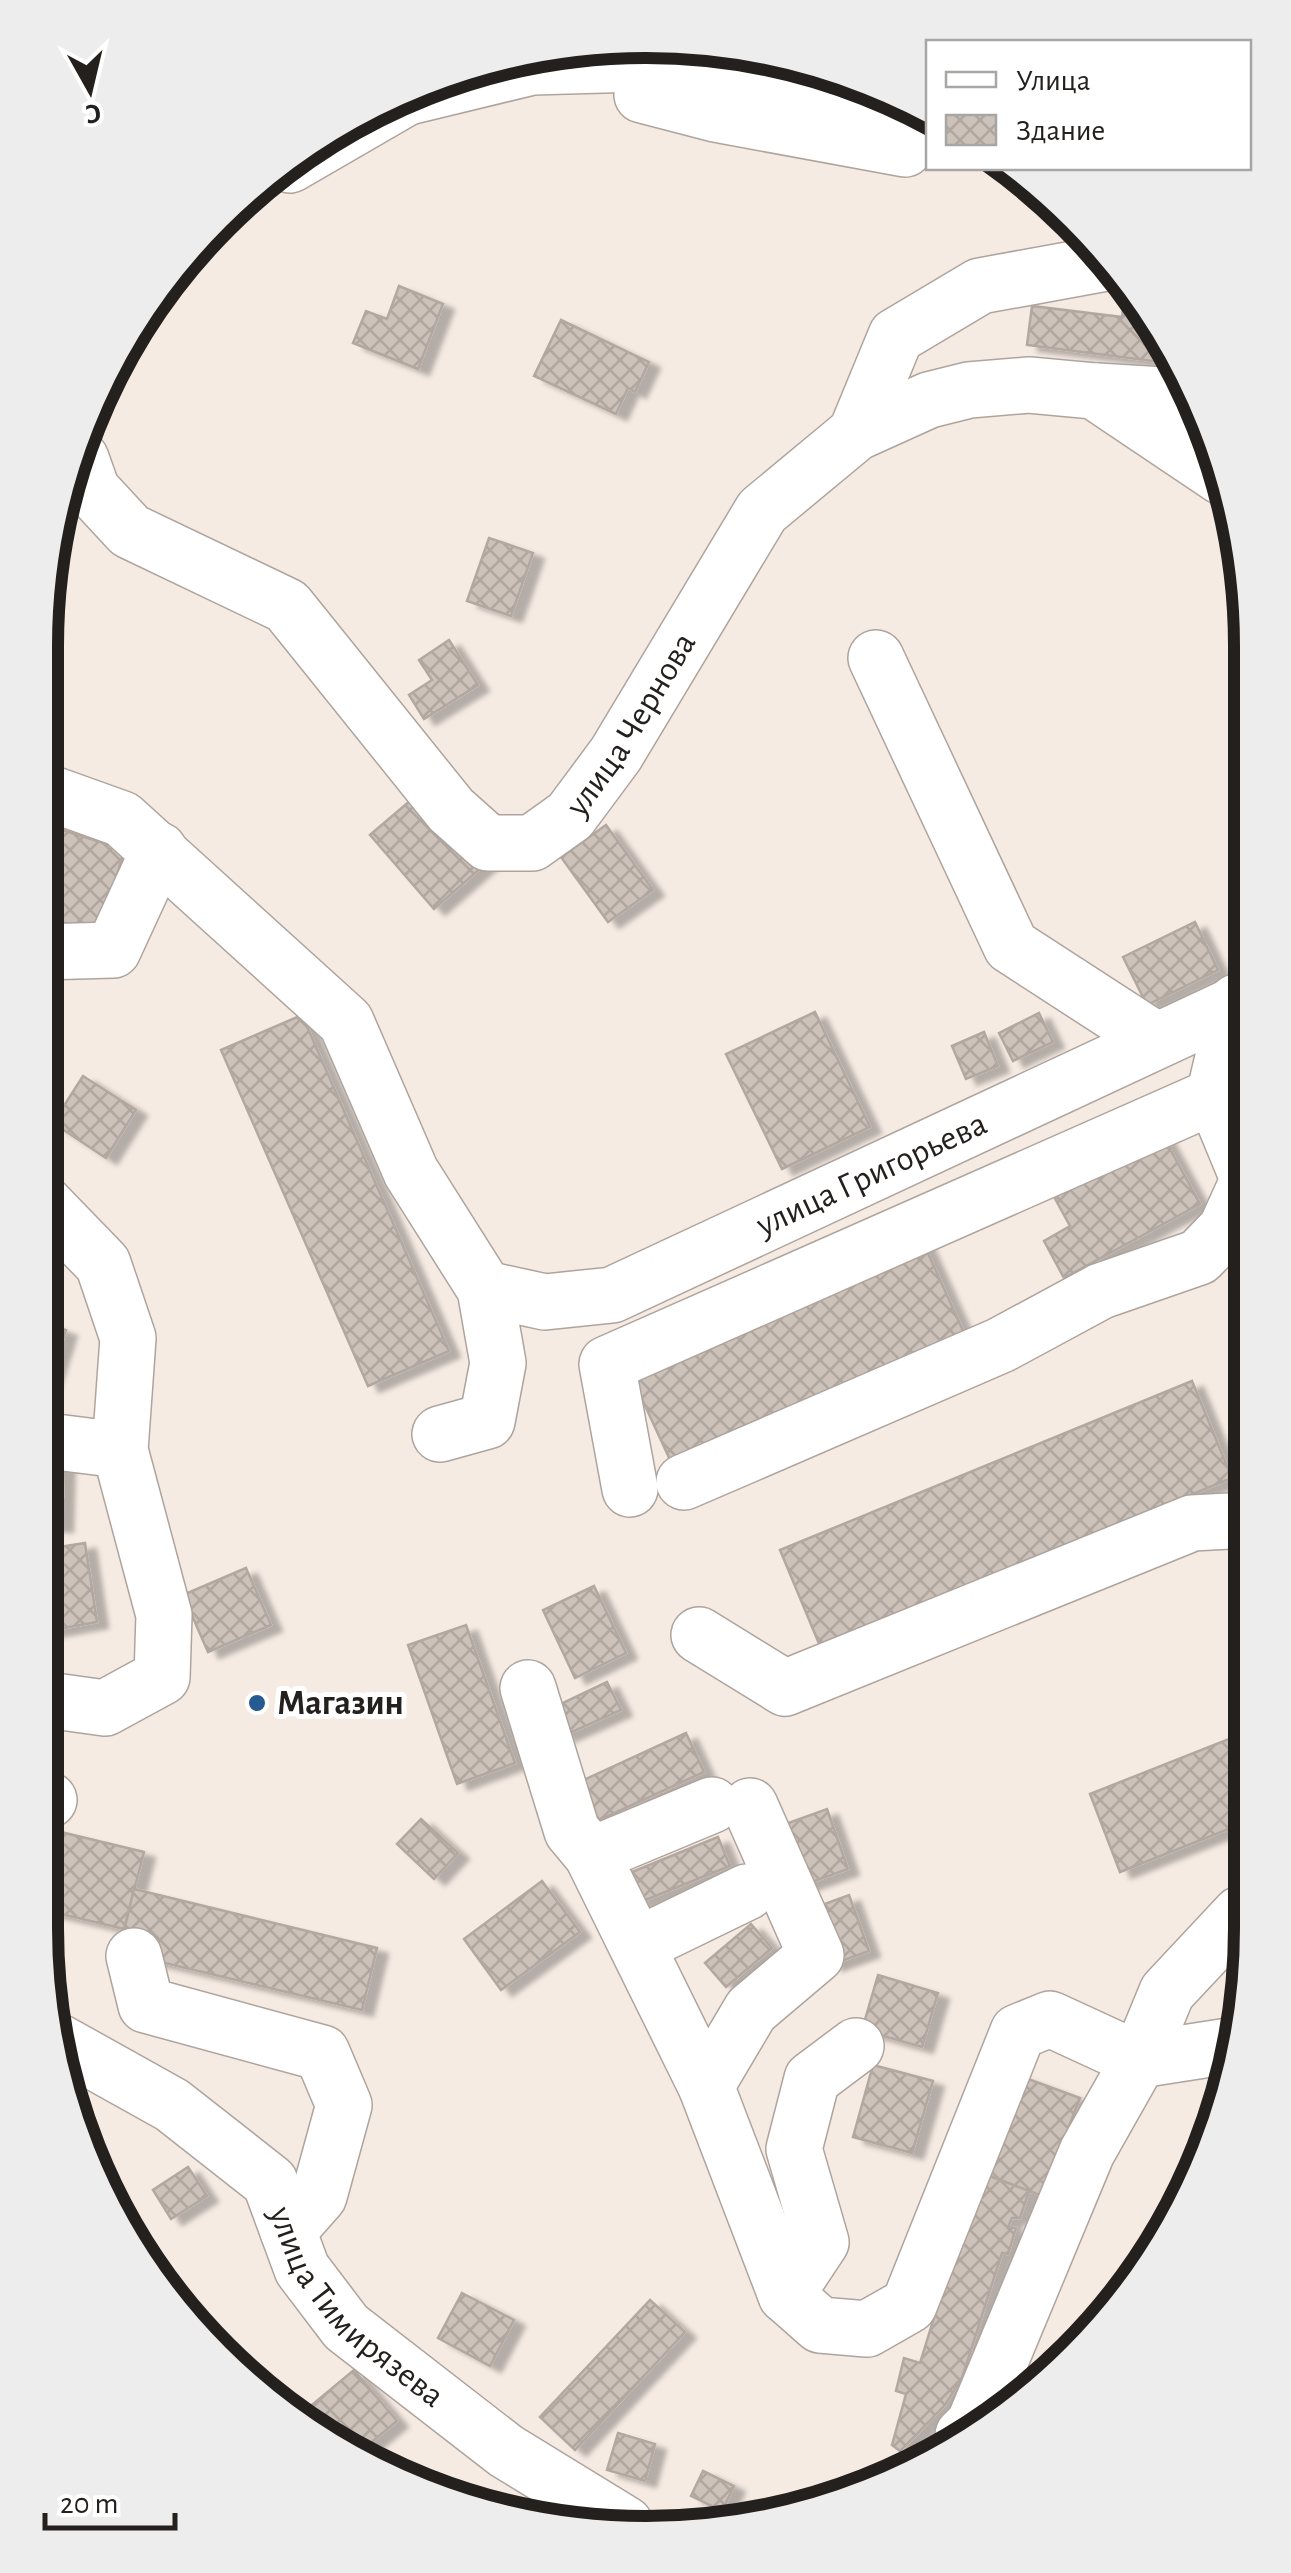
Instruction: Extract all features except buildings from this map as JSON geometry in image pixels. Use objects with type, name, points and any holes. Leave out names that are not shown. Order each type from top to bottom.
[{"type":"street","points":[[653,58],[910,126]]},
{"type":"street","points":[[536,68],[715,114],[910,126]]},
{"type":"street","points":[[856,433],[896,336],[980,286],[1094,265]]},
{"type":"street","name":"улица Чернова","points":[[85,470],[92,490],[130,532],[287,606],[451,810],[488,843],[532,843],[570,816],[616,754],[762,512],[856,433],[929,400],[969,390],[1029,385],[1094,391],[1205,465]]},
{"type":"street","points":[[1094,391],[1178,396]]},
{"type":"street","points":[[876,658],[1011,946],[1156,1040]]},
{"type":"street","points":[[58,796],[122,819],[346,1022],[411,1172],[485,1289],[498,1363],[487,1420],[440,1434]]},
{"type":"street","points":[[58,952],[113,950],[159,850]]},
{"type":"street","name":"улица Григорьева","points":[[485,1289],[545,1302],[612,1295],[1234,1004]]},
{"type":"street","points":[[1234,1027],[1214,1096],[1234,1145]]},
{"type":"street","points":[[630,1490],[607,1364],[1214,1096]]},
{"type":"street","points":[[684,1482],[1001,1345],[1101,1291],[1199,1257],[1226,1229],[1234,1211]]},
{"type":"street","points":[[58,1217],[104,1264],[128,1338],[120,1450],[164,1615],[162,1677],[105,1708],[58,1701]]},
{"type":"street","points":[[58,1442],[120,1450]]},
{"type":"street","points":[[699,1635],[786,1688],[1192,1524],[1234,1521]]},
{"type":"street","points":[[528,1688],[572,1831],[592,1856],[706,2086],[786,2294],[820,2325],[867,2330],[909,2305],[1018,2032],[1050,2019],[1139,2060],[1221,2047]]},
{"type":"street","points":[[592,1856],[731,1806],[816,1955],[751,2010],[706,2086]]},
{"type":"street","points":[[638,1945],[747,1892]]},
{"type":"street","points":[[979,2411],[1086,2152],[1139,2060],[1167,1992],[1234,1920]]},
{"type":"street","points":[[134,1956],[146,2005],[322,2054],[344,2105],[319,2196],[288,2231]]},
{"type":"street","points":[[786,2294],[821,2242],[794,2149],[812,2080],[856,2046]]},
{"type":"street","name":"улица Тимирязева","points":[[71,2048],[172,2105],[270,2182],[302,2269],[346,2327],[506,2450],[609,2514]]},
{"type":"place","name":"Магазин","points":[[257,1703]]}]
